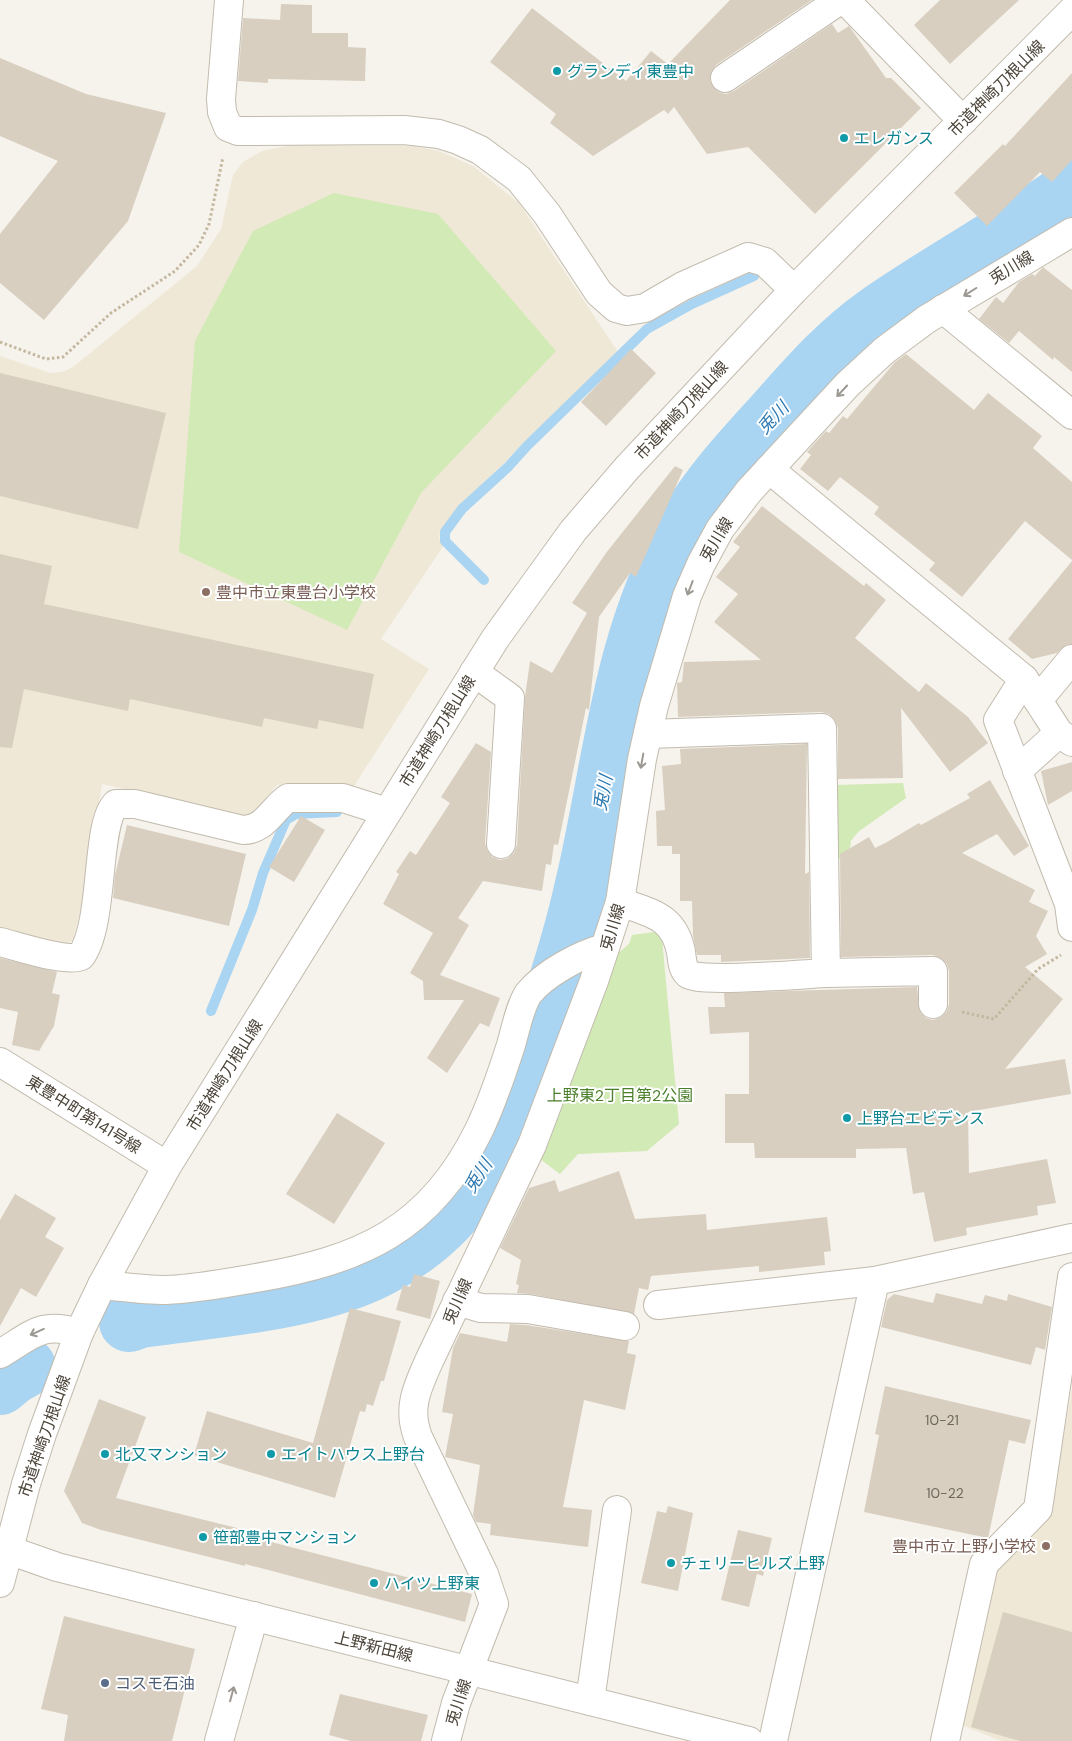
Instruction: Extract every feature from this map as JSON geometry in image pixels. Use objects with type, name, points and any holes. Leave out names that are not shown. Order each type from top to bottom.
[{"type":"street","points":[[229,0],[221,85],[222,112],[228,127],[238,131],[404,130],[439,134],[480,150],[519,179],[547,214],[599,294],[616,308],[627,311],[645,308],[683,286],[748,257],[765,262],[794,290]]},
{"type":"street","points":[[725,78],[840,0]]},
{"type":"street","points":[[845,0],[962,121]]},
{"type":"street","name":"市道神崎刀根山線","points":[[0,1583],[5,1549],[28,1476],[79,1334],[102,1284],[167,1166],[474,672],[541,572],[598,500],[794,290],[1072,11]]},
{"type":"street","name":"兎川線","points":[[446,1741],[456,1703],[494,1604],[493,1597],[418,1437],[411,1415],[420,1380],[532,1146],[605,948],[620,902],[642,759],[648,734],[662,677],[694,579],[720,529],[749,491],[866,367],[920,323],[1072,232]]},
{"type":"street","points":[[943,309],[1072,415]]},
{"type":"street","points":[[770,469],[1031,690],[1066,737],[1017,771]]},
{"type":"street","points":[[1072,659],[1031,690],[998,720],[1069,904],[1072,927]]},
{"type":"street","points":[[474,672],[510,698],[502,844]]},
{"type":"street","points":[[648,734],[822,728],[826,973]]},
{"type":"street","points":[[0,942],[58,956],[76,958],[80,956],[88,941],[98,893],[108,818],[116,804],[135,804],[243,830],[259,827],[288,798],[343,798],[387,812]]},
{"type":"street","points":[[620,902],[655,915],[670,924],[678,938],[683,965],[692,976],[705,978],[933,971],[933,1004]]},
{"type":"street","points":[[102,1284],[168,1290],[276,1274],[334,1261],[366,1248],[396,1230],[438,1195],[463,1159],[486,1113],[502,1071],[524,1001],[533,988],[572,960],[589,952],[605,948]]},
{"type":"street","name":"東豊中町第141号線","points":[[0,1062],[167,1166]]},
{"type":"street","points":[[658,1305],[875,1280],[1072,1238]]},
{"type":"street","points":[[946,1741],[984,1564],[1038,1509],[1072,1276]]},
{"type":"street","points":[[773,1741],[875,1280]]},
{"type":"street","points":[[457,1301],[481,1308],[539,1310],[625,1326]]},
{"type":"street","points":[[0,1354],[45,1328],[61,1328],[79,1334]]},
{"type":"street","points":[[590,1701],[617,1510]]},
{"type":"street","name":"上野新田線","points":[[5,1549],[57,1567],[737,1739]]},
{"type":"street","points":[[219,1741],[254,1616]]},
{"type":"path","points":[[0,342],[46,359],[63,357],[111,313],[175,271],[192,253],[204,235],[212,213],[223,154],[238,131]]},
{"type":"path","points":[[933,1004],[994,1019],[1038,969],[1064,953]]},
{"type":"shaded area","name":"豊中市立東豊台小学校","points":[[292,145],[413,146],[439,151],[473,166],[519,203],[618,352],[467,499],[440,531],[439,539],[444,545],[381,639],[429,669],[354,786],[277,785],[249,818],[102,784],[85,892],[73,940],[62,946],[0,932],[0,356],[50,373],[63,372],[73,367],[197,266],[221,229],[233,175],[243,162],[262,151]]},
{"type":"shaded area","name":"豊中市立上野小学校","points":[[1072,1388],[1072,1741],[1001,1741],[962,1725],[991,1576],[1049,1517]]},
{"type":"green space","points":[[334,193],[438,214],[556,351],[421,493],[347,630],[179,552],[195,341],[253,231]]},
{"type":"green space","points":[[903,783],[906,798],[858,832],[851,841],[849,858],[837,859],[836,785]]},
{"type":"green space","name":"上野東2丁目第2公園","points":[[654,932],[662,938],[679,1124],[647,1151],[578,1154],[560,1174],[536,1156],[615,956],[629,944],[632,935]]},
{"type":"building","points":[[730,0],[812,0],[716,65],[711,72],[710,80],[712,86],[718,92],[726,94],[734,91],[832,24],[838,33],[849,26],[886,78],[891,78],[921,108],[815,214],[748,147],[707,154],[674,107],[668,114],[664,110],[593,156],[550,123],[556,114],[490,62],[532,8],[626,81],[651,51],[668,64]]},
{"type":"building","points":[[940,0],[1019,0],[950,64],[914,25]]},
{"type":"building","points":[[281,4],[312,5],[312,33],[348,33],[348,47],[366,48],[365,81],[268,79],[268,83],[238,81],[243,18],[280,20]]},
{"type":"building","points":[[0,58],[86,94],[166,113],[128,221],[44,320],[0,283],[0,234],[58,161],[0,136]]},
{"type":"building","points":[[1072,73],[1072,160],[1052,182],[1040,172],[987,226],[954,193],[1003,144],[1005,146]]},
{"type":"building","points":[[1043,267],[1072,290],[1072,372],[1054,357],[1053,360],[1019,331],[1009,343],[979,319],[996,297],[1003,303],[1019,282],[1032,274],[1035,276]]},
{"type":"building","points":[[631,349],[656,373],[606,426],[581,402]]},
{"type":"building","points":[[906,354],[974,410],[988,393],[1042,436],[1033,448],[1072,482],[1072,560],[1025,521],[962,597],[929,570],[935,563],[874,514],[879,507],[840,477],[828,491],[800,469],[811,455],[807,452],[814,444],[826,431],[829,433],[843,416],[847,419],[895,362]]},
{"type":"building","points":[[0,373],[166,413],[138,529],[0,496]]},
{"type":"building","points":[[675,466],[683,470],[636,577],[630,573],[599,617],[589,710],[586,708],[558,845],[554,844],[551,865],[546,864],[542,891],[483,881],[458,918],[469,925],[440,975],[500,998],[489,1027],[480,1023],[447,1073],[427,1058],[464,1000],[424,1000],[423,981],[410,973],[433,933],[383,904],[399,874],[396,872],[410,851],[416,855],[450,803],[441,797],[476,743],[491,752],[485,843],[487,850],[492,857],[500,860],[508,858],[514,853],[517,845],[525,697],[530,661],[552,673],[587,613],[572,603],[606,553]]},
{"type":"building","points":[[762,506],[864,586],[866,583],[886,600],[855,638],[919,692],[926,683],[968,717],[988,743],[950,772],[901,708],[903,778],[838,779],[838,728],[835,720],[829,714],[821,712],[678,717],[677,683],[682,682],[684,662],[761,660],[714,622],[738,594],[716,577],[740,547],[733,542]]},
{"type":"building","points":[[0,554],[52,566],[44,604],[374,674],[363,729],[319,720],[317,729],[264,718],[262,727],[130,699],[128,711],[24,689],[12,748],[0,747]]},
{"type":"building","points":[[1072,561],[1072,644],[1066,645],[1057,653],[1032,659],[1008,639]]},
{"type":"building","points":[[807,744],[805,874],[809,872],[810,958],[721,962],[721,955],[697,955],[693,936],[692,901],[680,901],[680,854],[672,854],[672,846],[657,846],[656,811],[665,810],[662,766],[681,764],[680,749]]},
{"type":"building","points":[[1072,762],[1072,791],[1048,805],[1041,771]]},
{"type":"building","points":[[990,780],[1029,846],[1014,856],[997,834],[962,853],[1035,890],[1029,902],[1048,911],[1036,936],[1047,954],[1025,967],[1063,999],[1005,1069],[1065,1059],[1071,1094],[968,1112],[969,1173],[1047,1159],[1056,1203],[1037,1206],[1038,1215],[966,1228],[967,1235],[934,1242],[924,1192],[913,1194],[906,1148],[856,1149],[856,1158],[755,1158],[754,1143],[725,1143],[725,1094],[749,1094],[749,1032],[710,1034],[708,1007],[725,1007],[724,993],[917,987],[920,1012],[926,1018],[933,1020],[941,1017],[947,1011],[949,1004],[949,971],[947,964],[941,958],[933,955],[841,957],[840,854],[869,837],[875,848],[919,823],[921,825],[970,798],[967,794]]},
{"type":"building","points":[[301,816],[325,830],[294,882],[269,867]]},
{"type":"building","points":[[127,825],[246,854],[229,926],[113,898],[115,875]]},
{"type":"building","points":[[0,958],[57,972],[52,993],[60,995],[54,1026],[39,1051],[12,1045],[18,1012],[0,1008]]},
{"type":"building","points":[[337,1113],[385,1143],[334,1224],[286,1194]]},
{"type":"building","points":[[619,1171],[635,1219],[706,1214],[707,1230],[827,1217],[831,1251],[824,1252],[825,1265],[759,1272],[759,1266],[651,1276],[648,1290],[639,1288],[634,1314],[517,1293],[519,1285],[516,1284],[521,1260],[500,1248],[529,1188],[555,1180],[559,1192]]},
{"type":"building","points":[[15,1194],[56,1218],[45,1237],[64,1248],[36,1297],[21,1288],[0,1326],[0,1220]]},
{"type":"building","points":[[414,1274],[440,1281],[430,1319],[396,1310],[403,1285],[410,1287]]},
{"type":"building","points":[[936,1293],[982,1304],[985,1295],[1007,1301],[1008,1294],[1052,1307],[1045,1350],[1036,1347],[1031,1365],[881,1327],[887,1300],[894,1294],[933,1303]]},
{"type":"building","points":[[350,1308],[401,1321],[384,1381],[381,1381],[373,1406],[367,1404],[365,1412],[360,1411],[335,1498],[194,1455],[207,1411],[313,1443]]},
{"type":"building","points":[[510,1324],[629,1341],[627,1353],[636,1355],[625,1410],[584,1400],[563,1507],[592,1510],[588,1547],[490,1535],[491,1524],[476,1522],[473,1515],[480,1465],[445,1457],[453,1414],[442,1412],[453,1348],[460,1333],[507,1342]]},
{"type":"building","points":[[885,1386],[1031,1420],[1025,1444],[1009,1440],[988,1538],[864,1512],[879,1435],[875,1434]]},
{"type":"building","points":[[99,1399],[146,1417],[116,1498],[253,1532],[252,1537],[472,1594],[465,1622],[245,1564],[245,1566],[101,1530],[82,1523],[64,1491]]},
{"type":"building","points":[[668,1506],[693,1513],[678,1591],[641,1583],[657,1511],[666,1513]]},
{"type":"building","points":[[738,1530],[772,1538],[763,1576],[757,1574],[749,1607],[721,1600]]},
{"type":"building","points":[[1003,1612],[1072,1632],[1072,1741],[1020,1741],[971,1727]]},
{"type":"building","points":[[64,1616],[195,1649],[172,1741],[64,1741],[68,1715],[41,1709]]},
{"type":"building","points":[[340,1694],[428,1715],[421,1741],[351,1741],[329,1735]]},
{"type":"waterway","name":"兎川","points":[[129,1322],[140,1318],[232,1306],[295,1295],[325,1288],[354,1278],[381,1266],[411,1248],[436,1227],[458,1204],[477,1179],[507,1123],[547,1017],[580,907],[621,705],[632,661],[661,575],[692,517],[713,486],[737,457],[836,349],[878,315],[1072,190]]},
{"type":"waterway","points":[[484,580],[445,541],[445,532],[462,509],[508,467],[527,446],[647,329],[692,304],[754,276]]},
{"type":"waterway","points":[[211,1011],[252,910],[263,873],[286,820],[296,814],[337,812]]},
{"type":"waterway","name":"兎川","points":[[0,1385],[26,1367]]},
{"type":"place","name":"グランディ東豊中","points":[[557,71]]},
{"type":"place","name":"エレガンス","points":[[844,138]]},
{"type":"place","name":"豊中市立東豊台小学校","points":[[206,592]]},
{"type":"place","name":"上野台エビデンス","points":[[847,1118]]},
{"type":"place","name":"北又マンション","points":[[105,1454]]},
{"type":"place","name":"エイトハウス上野台","points":[[271,1454]]},
{"type":"place","name":"笹部豊中マンション","points":[[203,1537]]},
{"type":"place","name":"豊中市立上野小学校","points":[[1046,1546]]},
{"type":"place","name":"チェリーヒルズ上野","points":[[671,1563]]},
{"type":"place","name":"ハイツ上野東","points":[[374,1583]]},
{"type":"place","name":"コスモ石油","points":[[105,1683]]}]
